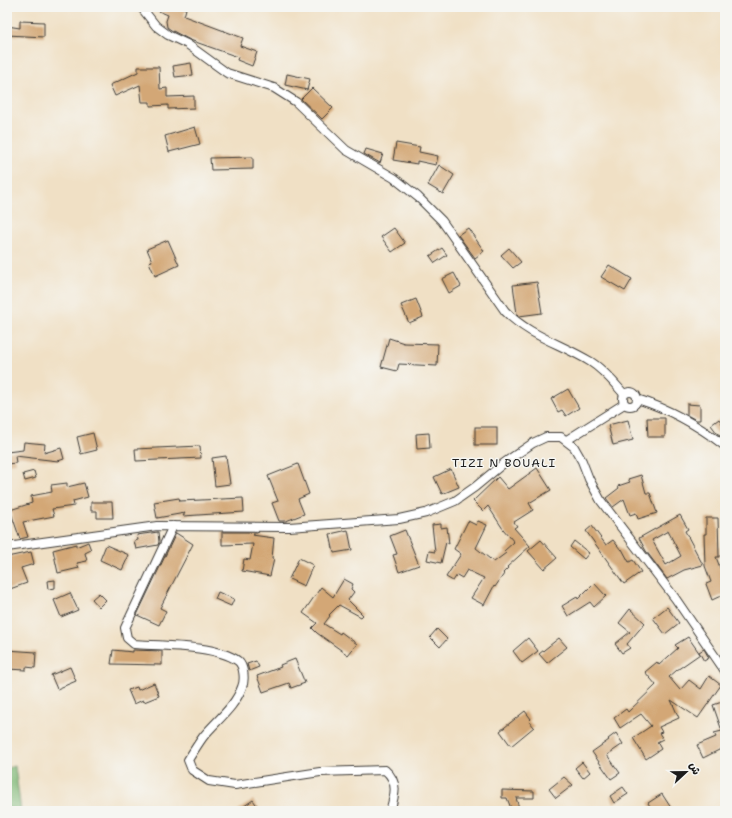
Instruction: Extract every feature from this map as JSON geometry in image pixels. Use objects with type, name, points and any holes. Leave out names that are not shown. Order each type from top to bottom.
[{"type":"street","points":[[141,7],[156,26],[168,35],[187,44],[228,73],[280,92],[296,102],[346,150],[394,178],[418,197],[442,221],[505,311],[517,323],[590,362],[604,372],[624,394]]},
{"type":"street","points":[[624,394],[627,392],[634,393],[637,399],[659,406],[707,432],[725,446]]},
{"type":"street","points":[[624,394],[622,401],[624,404]]},
{"type":"street","points":[[624,404],[631,407],[636,403],[637,399]]},
{"type":"street","points":[[567,440],[624,404]]},
{"type":"street","points":[[7,547],[157,526],[289,527],[399,519],[426,513],[455,501],[476,487],[504,463],[533,443],[546,437],[555,436],[567,440],[582,461],[589,479],[601,501],[675,598],[725,671]]},
{"type":"street","points":[[173,526],[125,628],[127,638],[134,644],[202,649],[228,656],[239,662],[243,669],[243,686],[233,704],[203,737],[188,760],[192,770],[209,781],[235,786],[320,772],[385,770],[392,776],[395,784],[394,797],[390,811]]},
{"type":"green space","points":[[15,766],[21,811],[7,811],[7,768]]},
{"type":"building","points":[[149,7],[181,7],[186,9],[184,16],[243,38],[240,46],[257,52],[252,66],[237,60],[238,57],[190,40],[171,30],[167,27],[166,21],[168,15]]},
{"type":"building","points":[[20,21],[44,22],[44,37],[7,35],[7,26],[20,28]]},
{"type":"building","points":[[191,63],[193,75],[175,77],[173,66]]},
{"type":"building","points":[[138,67],[159,67],[160,89],[167,88],[167,97],[194,96],[194,108],[168,109],[168,105],[150,106],[150,102],[142,102],[140,85],[115,96],[110,85],[138,72]]},
{"type":"building","points":[[287,74],[310,79],[307,90],[285,85]]},
{"type":"building","points":[[312,88],[333,108],[322,119],[301,99]]},
{"type":"building","points":[[195,127],[200,144],[169,152],[165,136]]},
{"type":"building","points":[[396,143],[420,147],[419,152],[438,156],[436,165],[417,161],[417,164],[393,160]]},
{"type":"building","points":[[366,149],[383,154],[380,163],[364,154]]},
{"type":"building","points":[[253,157],[253,169],[211,170],[210,158]]},
{"type":"building","points":[[439,165],[454,175],[443,194],[428,185]]},
{"type":"building","points":[[394,228],[405,243],[392,252],[381,237]]},
{"type":"building","points":[[468,228],[484,251],[475,258],[458,235]]},
{"type":"building","points":[[168,240],[179,265],[155,276],[149,262],[152,261],[147,249]]},
{"type":"building","points":[[442,248],[447,255],[435,263],[430,256]]},
{"type":"building","points":[[509,248],[521,262],[513,268],[501,255]]},
{"type":"building","points":[[609,265],[632,279],[625,291],[601,277]]},
{"type":"building","points":[[454,273],[461,286],[449,293],[442,279]]},
{"type":"building","points":[[537,282],[542,313],[519,316],[517,314],[513,285]]},
{"type":"building","points":[[416,299],[423,317],[409,323],[401,305]]},
{"type":"building","points":[[389,338],[404,343],[438,344],[437,366],[399,364],[397,371],[381,367]]},
{"type":"building","points":[[568,389],[579,408],[566,416],[562,410],[558,412],[551,399]]},
{"type":"building","points":[[687,404],[700,405],[700,420],[696,420],[687,415]]},
{"type":"building","points":[[647,418],[665,418],[665,437],[648,437]]},
{"type":"building","points":[[719,419],[725,428],[725,439],[717,433],[711,425]]},
{"type":"building","points":[[628,420],[633,440],[613,445],[608,425]]},
{"type":"building","points":[[475,427],[497,427],[497,445],[475,445]]},
{"type":"building","points":[[93,433],[97,450],[81,454],[77,437]]},
{"type":"building","points":[[429,433],[430,448],[417,449],[416,434]]},
{"type":"building","points":[[24,442],[45,444],[44,453],[61,448],[64,459],[58,461],[15,456],[16,463],[7,464],[7,452],[23,450]]},
{"type":"building","points":[[200,446],[201,458],[136,461],[135,449]]},
{"type":"building","points":[[226,456],[230,484],[215,486],[212,458]]},
{"type":"building","points":[[298,464],[309,494],[298,499],[304,514],[286,521],[279,521],[272,503],[278,501],[268,476]]},
{"type":"building","points":[[537,468],[551,490],[529,503],[533,510],[514,522],[517,526],[514,528],[530,546],[507,567],[508,568],[503,573],[504,574],[495,587],[494,586],[484,605],[471,598],[484,578],[467,570],[462,578],[457,575],[453,581],[446,577],[461,554],[454,549],[468,521],[476,525],[478,521],[487,525],[476,548],[494,562],[506,553],[504,551],[514,542],[503,529],[488,506],[483,511],[473,501],[498,477],[508,489]]},
{"type":"building","points":[[451,469],[459,487],[442,494],[434,477]]},
{"type":"building","points":[[34,471],[36,478],[25,481],[23,474]]},
{"type":"building","points":[[641,475],[646,493],[650,493],[657,513],[638,519],[636,513],[630,515],[624,499],[613,507],[606,498],[619,488],[618,486],[630,482],[628,479]]},
{"type":"building","points":[[67,483],[67,487],[84,483],[88,497],[73,501],[74,506],[52,509],[54,516],[23,522],[28,537],[20,539],[10,510],[32,503],[31,496],[52,492],[51,485]]},
{"type":"building","points":[[179,498],[180,501],[243,498],[244,512],[183,516],[185,513],[157,518],[154,502]]},
{"type":"building","points":[[91,502],[112,502],[113,518],[97,518],[97,511],[91,511]]},
{"type":"building","points":[[680,515],[688,529],[685,531],[703,565],[684,570],[667,579],[646,551],[639,538]],"holes":[[[668,531],[681,556],[666,565],[652,540]]]},
{"type":"building","points":[[706,518],[718,518],[719,557],[716,557],[725,581],[725,594],[712,600],[706,584],[711,582],[705,566],[704,534],[706,534]]},
{"type":"building","points":[[441,524],[441,528],[447,527],[449,544],[446,542],[441,563],[427,560],[429,551],[435,552],[432,525]]},
{"type":"building","points":[[592,526],[606,545],[613,540],[621,550],[622,549],[629,562],[633,560],[641,572],[624,584],[586,531]]},
{"type":"building","points":[[348,530],[352,550],[334,553],[330,534]]},
{"type":"building","points":[[405,530],[419,565],[399,572],[393,555],[397,554],[390,536]]},
{"type":"building","points":[[158,532],[158,545],[136,549],[134,541],[138,540],[137,535]]},
{"type":"building","points":[[222,532],[259,532],[252,535],[274,538],[272,558],[274,559],[270,576],[242,571],[244,559],[250,560],[253,544],[222,545]]},
{"type":"building","points":[[176,533],[193,544],[160,608],[166,611],[159,625],[137,615]]},
{"type":"building","points":[[541,540],[557,558],[544,569],[528,551]]},
{"type":"building","points":[[574,541],[589,553],[584,559],[570,547]]},
{"type":"building","points":[[88,542],[91,550],[85,553],[87,561],[77,563],[79,568],[58,573],[53,550],[76,544],[76,547]]},
{"type":"building","points":[[106,545],[129,555],[122,570],[100,560]]},
{"type":"building","points":[[31,552],[34,564],[21,568],[27,583],[7,590],[7,557]]},
{"type":"building","points":[[299,558],[313,565],[304,586],[289,579]]},
{"type":"building","points":[[344,579],[353,584],[351,589],[354,592],[348,600],[363,615],[361,617],[339,605],[329,615],[330,616],[324,624],[340,634],[341,632],[357,644],[348,655],[317,633],[312,628],[317,623],[303,613],[321,587],[333,597]]},
{"type":"building","points":[[55,580],[55,588],[48,589],[47,581]]},
{"type":"building","points":[[594,583],[606,596],[594,607],[590,602],[568,616],[562,606],[577,597],[578,599]]},
{"type":"building","points":[[218,592],[234,599],[231,606],[215,599]]},
{"type":"building","points":[[70,593],[78,610],[61,617],[54,600]]},
{"type":"building","points":[[99,593],[106,600],[99,607],[92,599]]},
{"type":"building","points":[[667,607],[679,623],[665,634],[653,618]]},
{"type":"building","points":[[630,609],[645,623],[627,644],[630,648],[622,653],[615,644],[630,632],[619,623]]},
{"type":"building","points":[[437,629],[447,639],[440,647],[430,637]]},
{"type":"building","points":[[688,637],[700,654],[669,677],[680,690],[689,680],[701,689],[709,676],[721,685],[698,718],[671,700],[679,718],[659,727],[662,732],[659,733],[663,739],[657,742],[661,749],[646,759],[633,738],[651,726],[641,714],[620,728],[614,718],[626,709],[628,712],[656,685],[645,672],[657,662],[659,665],[678,648],[675,645]]},
{"type":"building","points":[[528,638],[538,651],[522,663],[513,651]]},
{"type":"building","points":[[559,638],[567,647],[547,663],[539,654]]},
{"type":"building","points":[[704,649],[709,658],[704,661],[699,652]]},
{"type":"building","points":[[7,650],[36,652],[35,668],[26,667],[26,670],[7,669]]},
{"type":"building","points":[[113,650],[133,652],[133,650],[162,651],[162,665],[111,664]]},
{"type":"building","points":[[295,659],[305,683],[291,688],[289,683],[263,692],[257,676],[281,667],[280,665]]},
{"type":"building","points":[[256,661],[259,667],[249,671],[247,664]]},
{"type":"building","points":[[70,667],[76,681],[57,689],[51,675]]},
{"type":"building","points":[[154,683],[159,696],[134,704],[128,690],[137,687],[138,690]]},
{"type":"building","points":[[725,701],[725,747],[703,758],[697,745],[716,737],[714,733],[722,731],[713,705]]},
{"type":"building","points":[[525,711],[531,719],[529,721],[534,727],[511,746],[500,731]]},
{"type":"building","points":[[616,733],[623,744],[607,755],[620,773],[611,779],[592,752]]},
{"type":"building","points":[[582,762],[590,772],[583,778],[575,768]]},
{"type":"building","points":[[564,777],[573,785],[556,798],[549,789]]},
{"type":"building","points":[[623,787],[628,794],[614,803],[610,796]]},
{"type":"building","points":[[502,790],[534,791],[534,798],[516,798],[520,811],[512,811],[507,798],[502,798]]},
{"type":"building","points":[[662,794],[673,811],[653,811],[648,803]]},
{"type":"building","points":[[253,800],[261,811],[237,811]]},
{"type":"district","name":"TIZI N BOUALI","points":[[504,463]]}]
